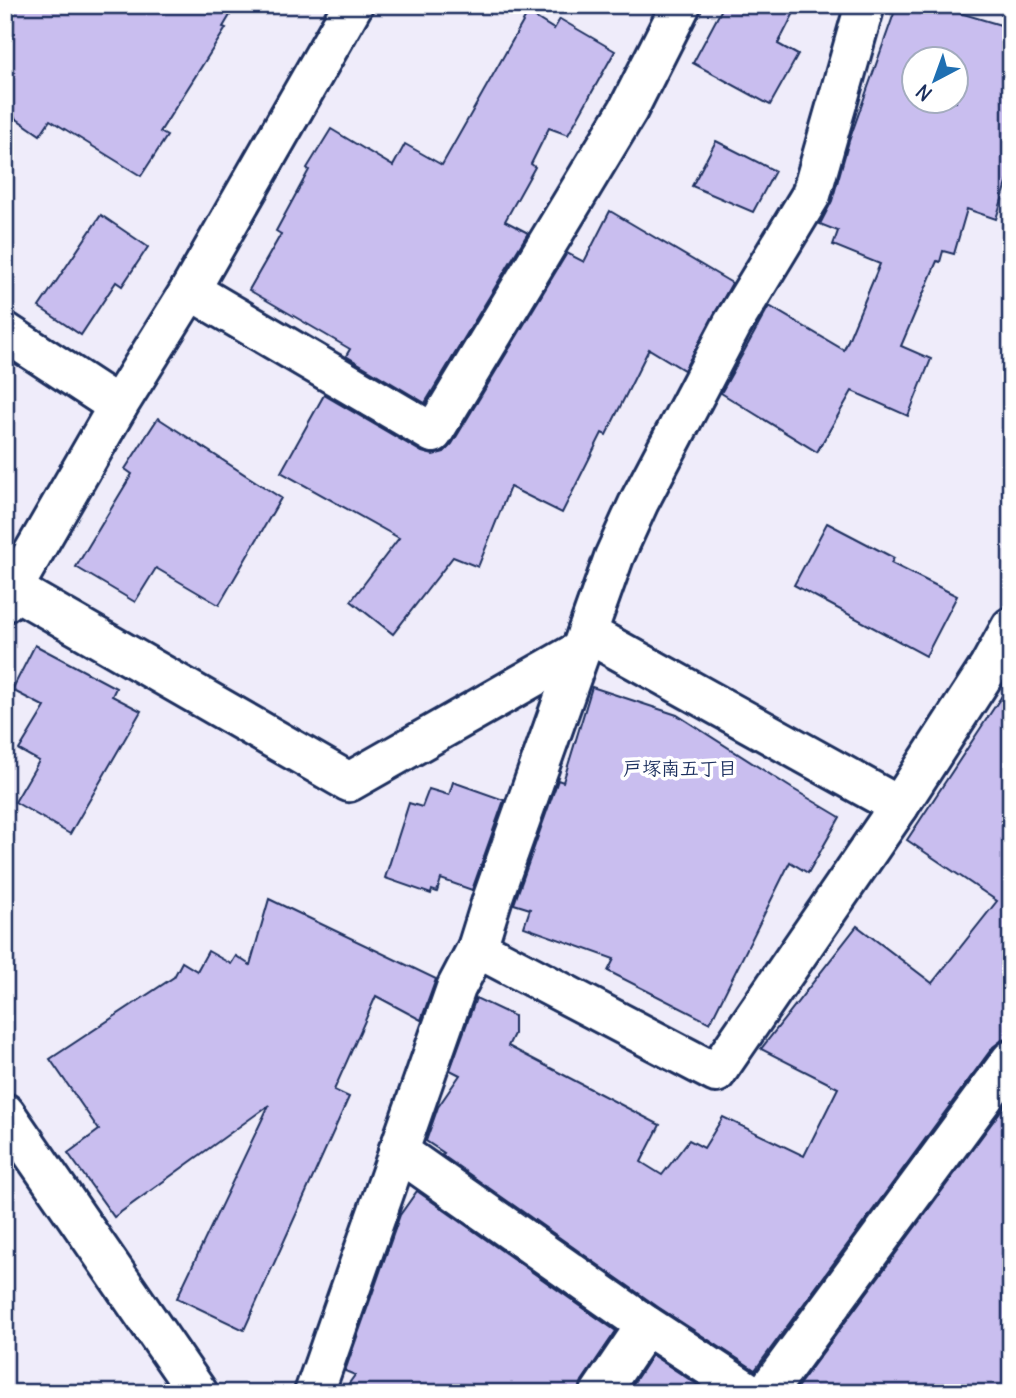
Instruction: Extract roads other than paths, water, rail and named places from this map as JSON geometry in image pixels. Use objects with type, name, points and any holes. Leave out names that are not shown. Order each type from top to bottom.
[{"type":"street","points":[[353,5],[190,290],[118,406],[9,596],[349,782],[584,642]]},
{"type":"street","points":[[190,290],[433,433],[628,110],[681,5]]},
{"type":"street","points":[[314,1393],[456,988],[477,948],[614,557],[639,502],[732,325],[811,195],[865,5]]},
{"type":"street","points":[[5,332],[118,406]]},
{"type":"street","points":[[477,948],[716,1073],[899,806],[989,667],[1011,626]]},
{"type":"street","points":[[584,642],[899,806]]},
{"type":"street","points":[[766,1393],[1011,1060]]},
{"type":"street","points":[[5,1113],[198,1393]]},
{"type":"street","points":[[398,1151],[646,1325],[750,1393]]},
{"type":"street","points":[[600,1393],[646,1325]]},
{"type":"district","name":"戸塚南五丁目","points":[[680,768]]}]
